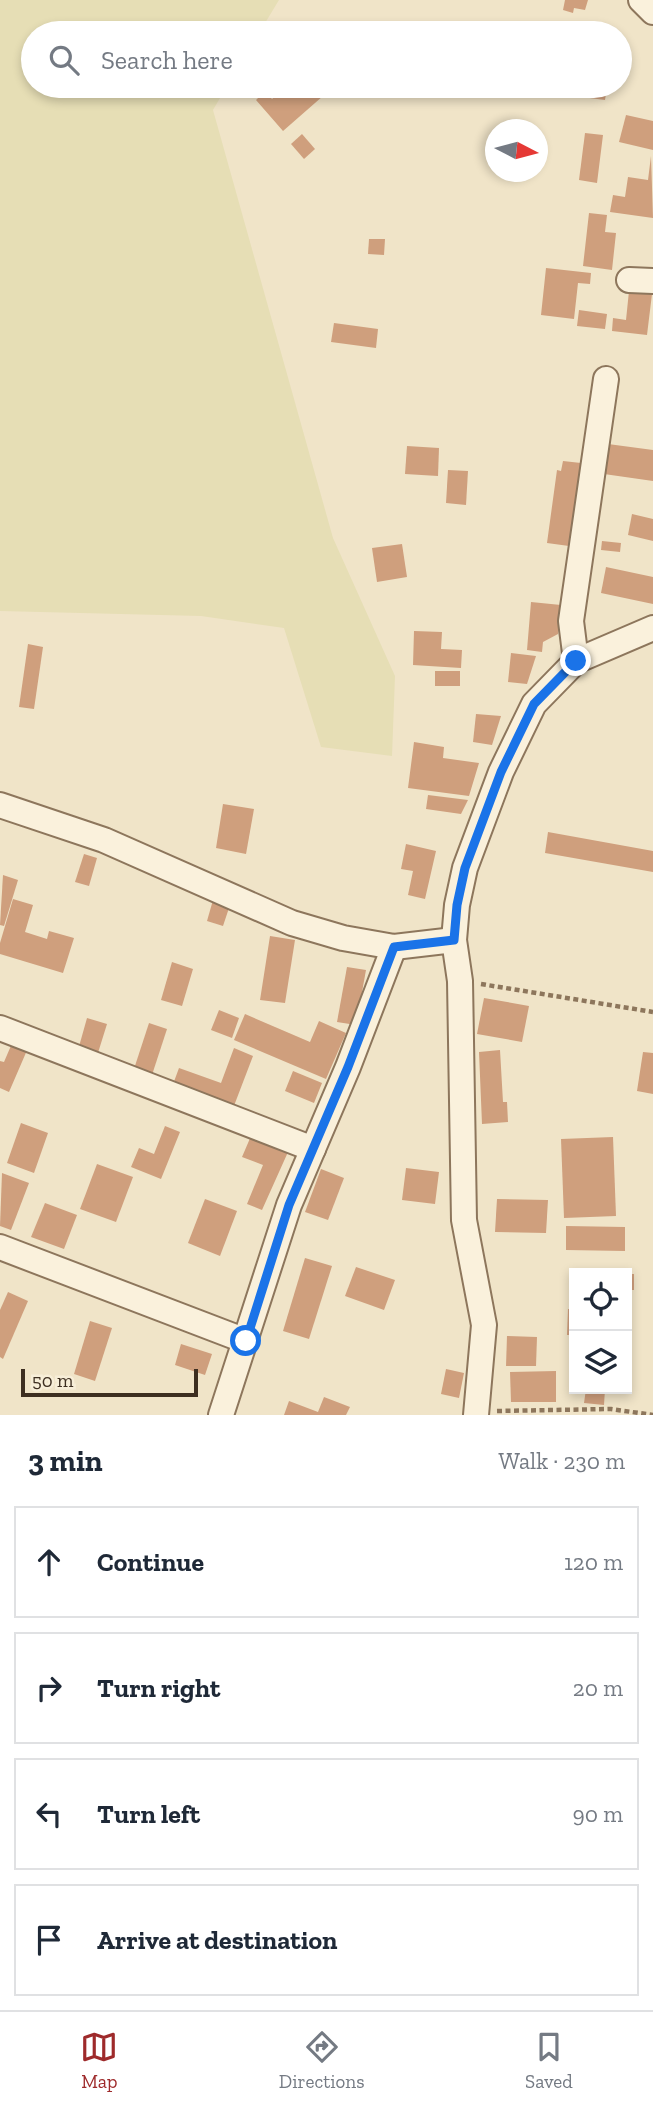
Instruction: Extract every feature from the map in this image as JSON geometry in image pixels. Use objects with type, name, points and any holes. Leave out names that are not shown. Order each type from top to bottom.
[{"type":"street","points":[[641,0],[653,12]]},
{"type":"street","points":[[576,661],[571,621],[606,379]]},
{"type":"street","points":[[476,1413],[484,1325],[464,1220],[460,981],[454,940],[457,905],[465,868],[501,772],[534,704],[576,661],[653,628]]},
{"type":"street","points":[[0,805],[104,840],[292,923],[343,938],[394,947],[454,940]]},
{"type":"street","points":[[222,1415],[289,1205],[394,947]]},
{"type":"street","points":[[0,1028],[313,1149]]},
{"type":"street","points":[[0,1247],[246,1341]]},
{"type":"path","points":[[460,981],[653,1012]]},
{"type":"path","points":[[476,1413],[611,1409],[653,1415]]},
{"type":"shaded area","points":[[0,0],[279,0],[266,21],[21,21],[21,98],[220,98],[213,110],[333,538],[395,676],[392,756],[321,747],[284,628],[201,616],[0,611]]},
{"type":"building","points":[[565,0],[588,0],[585,10],[574,8],[573,13],[563,10]]},
{"type":"building","points":[[321,98],[283,131],[256,100]]},
{"type":"building","points":[[626,115],[653,121],[653,150],[619,142]]},
{"type":"building","points":[[585,133],[603,135],[597,183],[579,180]]},
{"type":"building","points":[[302,134],[315,149],[304,159],[291,144]]},
{"type":"building","points":[[651,156],[653,218],[610,212],[613,195],[625,197],[628,177],[648,180]]},
{"type":"building","points":[[589,213],[607,215],[605,232],[616,233],[612,270],[583,266]]},
{"type":"building","points":[[369,239],[385,239],[384,255],[368,254]]},
{"type":"building","points":[[546,268],[591,273],[590,284],[578,283],[574,319],[541,315]]},
{"type":"building","points":[[629,291],[652,294],[647,335],[612,331],[613,318],[626,320]]},
{"type":"building","points":[[579,310],[607,314],[605,329],[577,326]]},
{"type":"building","points":[[334,323],[378,329],[376,348],[331,342]]},
{"type":"building","points":[[608,444],[653,450],[653,481],[604,474]]},
{"type":"building","points":[[407,446],[439,448],[438,476],[405,474]]},
{"type":"building","points":[[563,461],[581,463],[569,546],[547,543],[557,470],[561,471]]},
{"type":"building","points":[[448,470],[468,471],[466,505],[446,503]]},
{"type":"building","points":[[632,514],[653,519],[653,541],[628,535]]},
{"type":"building","points":[[602,541],[621,543],[620,552],[601,550]]},
{"type":"building","points":[[402,544],[407,577],[377,582],[372,548]]},
{"type":"building","points":[[606,567],[653,577],[653,604],[601,593]]},
{"type":"building","points":[[531,602],[561,605],[558,634],[543,642],[542,652],[527,650]]},
{"type":"building","points":[[414,631],[442,632],[441,649],[462,650],[461,668],[413,665]]},
{"type":"building","points":[[28,644],[43,647],[34,709],[19,707]]},
{"type":"building","points":[[511,653],[536,656],[527,684],[508,682]]},
{"type":"building","points":[[435,671],[460,671],[460,686],[435,686]]},
{"type":"building","points":[[476,714],[501,716],[492,745],[473,742]]},
{"type":"building","points":[[414,742],[444,747],[443,758],[479,763],[469,796],[408,788]]},
{"type":"building","points":[[428,795],[468,800],[461,814],[426,809]]},
{"type":"building","points":[[223,804],[254,809],[246,854],[216,848]]},
{"type":"building","points":[[548,832],[653,851],[653,872],[545,853]]},
{"type":"building","points":[[406,844],[436,851],[425,899],[408,895],[413,871],[401,869]]},
{"type":"building","points":[[84,854],[97,858],[89,886],[75,882]]},
{"type":"building","points":[[3,875],[18,880],[4,926],[0,925]]},
{"type":"building","points":[[215,893],[232,899],[223,926],[207,921]]},
{"type":"building","points":[[13,899],[33,905],[25,932],[47,939],[49,931],[74,938],[63,973],[0,954],[0,943]]},
{"type":"building","points":[[270,936],[295,940],[285,1003],[260,1000]]},
{"type":"building","points":[[172,962],[193,969],[182,1006],[161,1000]]},
{"type":"building","points":[[347,967],[366,970],[356,1025],[337,1022]]},
{"type":"building","points":[[484,998],[529,1006],[522,1042],[477,1034]]},
{"type":"building","points":[[219,1010],[239,1018],[232,1038],[211,1030]]},
{"type":"building","points":[[245,1014],[310,1042],[319,1021],[346,1033],[326,1079],[234,1040]]},
{"type":"building","points":[[87,1018],[107,1024],[97,1056],[78,1050]]},
{"type":"building","points":[[149,1023],[167,1029],[151,1078],[133,1072]]},
{"type":"building","points":[[13,1041],[28,1048],[9,1092],[0,1088],[0,1061],[4,1062]]},
{"type":"building","points":[[234,1048],[253,1056],[232,1111],[172,1087],[179,1068],[221,1083]]},
{"type":"building","points":[[500,1050],[503,1102],[507,1102],[508,1122],[482,1124],[479,1052]]},
{"type":"building","points":[[643,1052],[653,1053],[653,1094],[637,1091]]},
{"type":"building","points":[[293,1071],[322,1083],[314,1103],[285,1091]]},
{"type":"building","points":[[21,1123],[48,1133],[34,1173],[7,1163]]},
{"type":"building","points":[[165,1126],[180,1132],[161,1179],[131,1167],[139,1148],[154,1154]]},
{"type":"building","points":[[251,1136],[288,1152],[262,1210],[247,1204],[263,1165],[242,1157]]},
{"type":"building","points":[[613,1137],[616,1216],[564,1218],[561,1139]]},
{"type":"building","points":[[97,1164],[133,1177],[116,1222],[80,1209]]},
{"type":"building","points":[[406,1168],[439,1172],[435,1204],[402,1200]]},
{"type":"building","points":[[321,1169],[344,1178],[328,1220],[305,1212]]},
{"type":"building","points":[[2,1173],[29,1183],[11,1230],[0,1226]]},
{"type":"building","points":[[205,1199],[237,1211],[220,1256],[188,1243]]},
{"type":"building","points":[[497,1199],[548,1200],[546,1233],[495,1232]]},
{"type":"building","points":[[45,1203],[77,1215],[64,1249],[31,1237]]},
{"type":"building","points":[[566,1226],[625,1227],[625,1251],[566,1250]]},
{"type":"building","points":[[305,1258],[332,1266],[309,1339],[283,1331]]},
{"type":"building","points":[[356,1267],[395,1280],[384,1310],[345,1296]]},
{"type":"building","points":[[632,1274],[634,1274],[632,1290]]},
{"type":"building","points":[[8,1292],[28,1301],[3,1359],[0,1357],[0,1310]]},
{"type":"building","points":[[568,1309],[569,1309],[569,1335]]},
{"type":"building","points":[[90,1321],[112,1328],[95,1381],[74,1374]]},
{"type":"building","points":[[507,1336],[537,1337],[536,1366],[506,1366]]},
{"type":"building","points":[[181,1344],[212,1354],[205,1375],[175,1365]]},
{"type":"building","points":[[446,1369],[464,1373],[459,1398],[441,1394]]},
{"type":"building","points":[[556,1371],[556,1402],[511,1402],[510,1372]]},
{"type":"building","points":[[585,1394],[605,1394],[604,1405],[584,1403]]},
{"type":"building","points":[[324,1397],[350,1407],[346,1415],[284,1415],[289,1401],[318,1412]]},
{"type":"route","points":[[246,1341],[289,1205],[348,1067],[394,947],[454,940],[457,905],[465,868],[501,772],[534,704],[576,661]]}]
